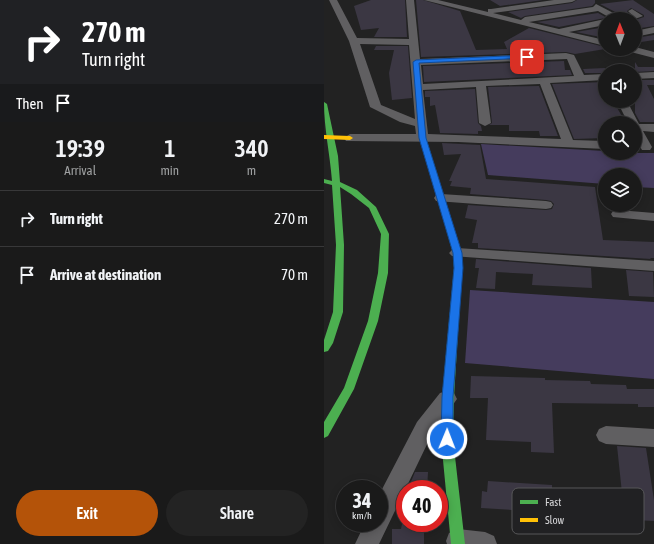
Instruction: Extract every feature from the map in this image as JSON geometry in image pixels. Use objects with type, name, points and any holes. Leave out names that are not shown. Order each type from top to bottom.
[{"type":"main road","points":[[324,104],[334,156],[340,245],[338,312],[328,343],[324,348]]},
{"type":"main road","points":[[324,137],[350,138]]},
{"type":"main road","points":[[422,138],[457,253],[458,268],[448,397],[447,439],[458,543]]},
{"type":"main road","points":[[324,181],[341,185],[354,192],[372,207],[385,234],[383,273],[373,321],[349,389],[324,432]]},
{"type":"street","points":[[333,0],[354,41],[376,107],[404,120],[421,124]]},
{"type":"street","points":[[410,0],[422,138]]},
{"type":"street","points":[[428,0],[598,40]]},
{"type":"street","points":[[486,13],[572,0]]},
{"type":"street","points":[[586,0],[607,12]]},
{"type":"street","points":[[462,7],[474,2]]},
{"type":"street","points":[[517,21],[600,8]]},
{"type":"street","points":[[558,31],[598,23]]},
{"type":"street","points":[[642,33],[654,30]]},
{"type":"street","points":[[354,41],[414,42]]},
{"type":"street","points":[[642,52],[654,55]]},
{"type":"street","points":[[416,62],[566,56],[571,58],[580,78]]},
{"type":"street","points":[[642,76],[654,75]]},
{"type":"street","points":[[418,87],[598,77]]},
{"type":"street","points":[[544,80],[568,142]]},
{"type":"street","points":[[481,84],[485,122]]},
{"type":"street","points":[[642,126],[654,128]]},
{"type":"street","points":[[350,138],[422,138],[568,142],[598,144]]},
{"type":"street","points":[[441,198],[546,205]]},
{"type":"street","points":[[618,214],[654,217]]},
{"type":"street","points":[[457,253],[654,266]]},
{"type":"street","points":[[388,501],[424,428],[448,397]]},
{"type":"street","points":[[606,435],[654,438]]},
{"type":"street","points":[[367,544],[373,532]]},
{"type":"street","points":[[458,543],[485,544]]},
{"type":"shaded area","points":[[481,144],[598,151],[598,160],[642,160],[642,153],[654,153],[654,188],[642,187],[642,168],[598,168],[598,183],[488,175]]},
{"type":"shaded area","points":[[470,290],[654,302],[654,379],[465,363]]},
{"type":"building","points":[[371,0],[405,0],[407,37],[374,37],[379,28],[361,30],[354,6]]},
{"type":"building","points":[[416,0],[423,0],[460,11],[476,50],[507,49],[504,42],[529,28],[598,45],[598,50],[575,54],[566,52],[421,57]]},
{"type":"building","points":[[490,0],[543,0],[500,6]]},
{"type":"building","points":[[577,0],[595,0],[595,3],[592,6],[525,16],[521,18],[508,12],[572,3]]},
{"type":"building","points":[[633,0],[654,14],[654,26],[642,28],[642,18],[644,15],[642,12],[638,12],[631,8],[628,12],[615,12],[600,4]]},
{"type":"building","points":[[598,13],[598,19],[559,27],[537,22]]},
{"type":"building","points":[[598,28],[598,37],[576,32]]},
{"type":"building","points":[[654,35],[654,40],[642,42],[642,37]]},
{"type":"building","points":[[376,46],[408,46],[412,98],[392,100],[389,73],[394,50],[374,50]]},
{"type":"building","points":[[564,61],[565,70],[570,70],[572,75],[424,82],[423,66]]},
{"type":"building","points":[[642,67],[654,67],[654,71],[642,72]]},
{"type":"building","points":[[598,68],[598,73],[585,73],[583,69]]},
{"type":"building","points":[[642,80],[654,80],[654,85],[647,85],[654,99],[654,122],[642,122],[642,116],[637,116],[635,108],[642,108]]},
{"type":"building","points":[[598,82],[598,108],[617,108],[622,116],[598,116],[598,138],[574,139],[552,84]]},
{"type":"building","points":[[539,86],[558,136],[540,136],[539,131],[509,131],[509,125],[489,125],[492,123],[488,87]]},
{"type":"building","points":[[475,89],[478,123],[481,126],[482,131],[478,131],[478,134],[440,133],[435,105],[430,106],[430,97],[425,97],[425,91]]},
{"type":"building","points":[[442,143],[480,145],[486,179],[595,187],[603,240],[654,242],[654,258],[478,248],[478,243],[472,243],[477,220],[465,218],[468,205],[546,210],[552,209],[554,204],[551,201],[546,200],[470,194],[471,188],[450,186],[452,181],[449,181],[461,154],[444,155]]},
{"type":"building","points":[[476,259],[591,268],[592,288],[532,285],[533,274],[496,272],[495,289],[476,288],[479,268],[475,268]]},
{"type":"building","points":[[626,270],[653,272],[654,297],[629,296]]},
{"type":"building","points":[[471,376],[590,381],[591,384],[626,385],[627,389],[654,389],[654,407],[638,407],[638,404],[552,403],[554,453],[531,452],[531,442],[486,440],[488,398],[470,398]]},
{"type":"building","points":[[617,446],[646,448],[654,500],[654,521],[644,520],[644,488],[621,488]]},
{"type":"building","points":[[415,472],[428,472],[428,480],[412,480]]},
{"type":"building","points":[[488,481],[552,485],[552,488],[512,488],[512,510],[481,508],[482,491],[487,492]]},
{"type":"building","points":[[392,529],[396,529],[396,532],[424,532],[424,544],[392,544]]},
{"type":"traffic: fast","points":[[324,104],[334,156],[340,245],[338,312],[328,343],[324,348]]},
{"type":"traffic: fast","points":[[423,138],[457,253],[458,268],[448,397],[447,439],[458,544]]},
{"type":"traffic: fast","points":[[324,181],[341,185],[354,192],[372,207],[385,234],[383,273],[373,321],[349,389],[324,433]]},
{"type":"traffic: slow","points":[[324,137],[350,138]]},
{"type":"route","points":[[447,439],[448,397],[458,268],[457,253],[422,138],[416,62],[527,57]]}]
